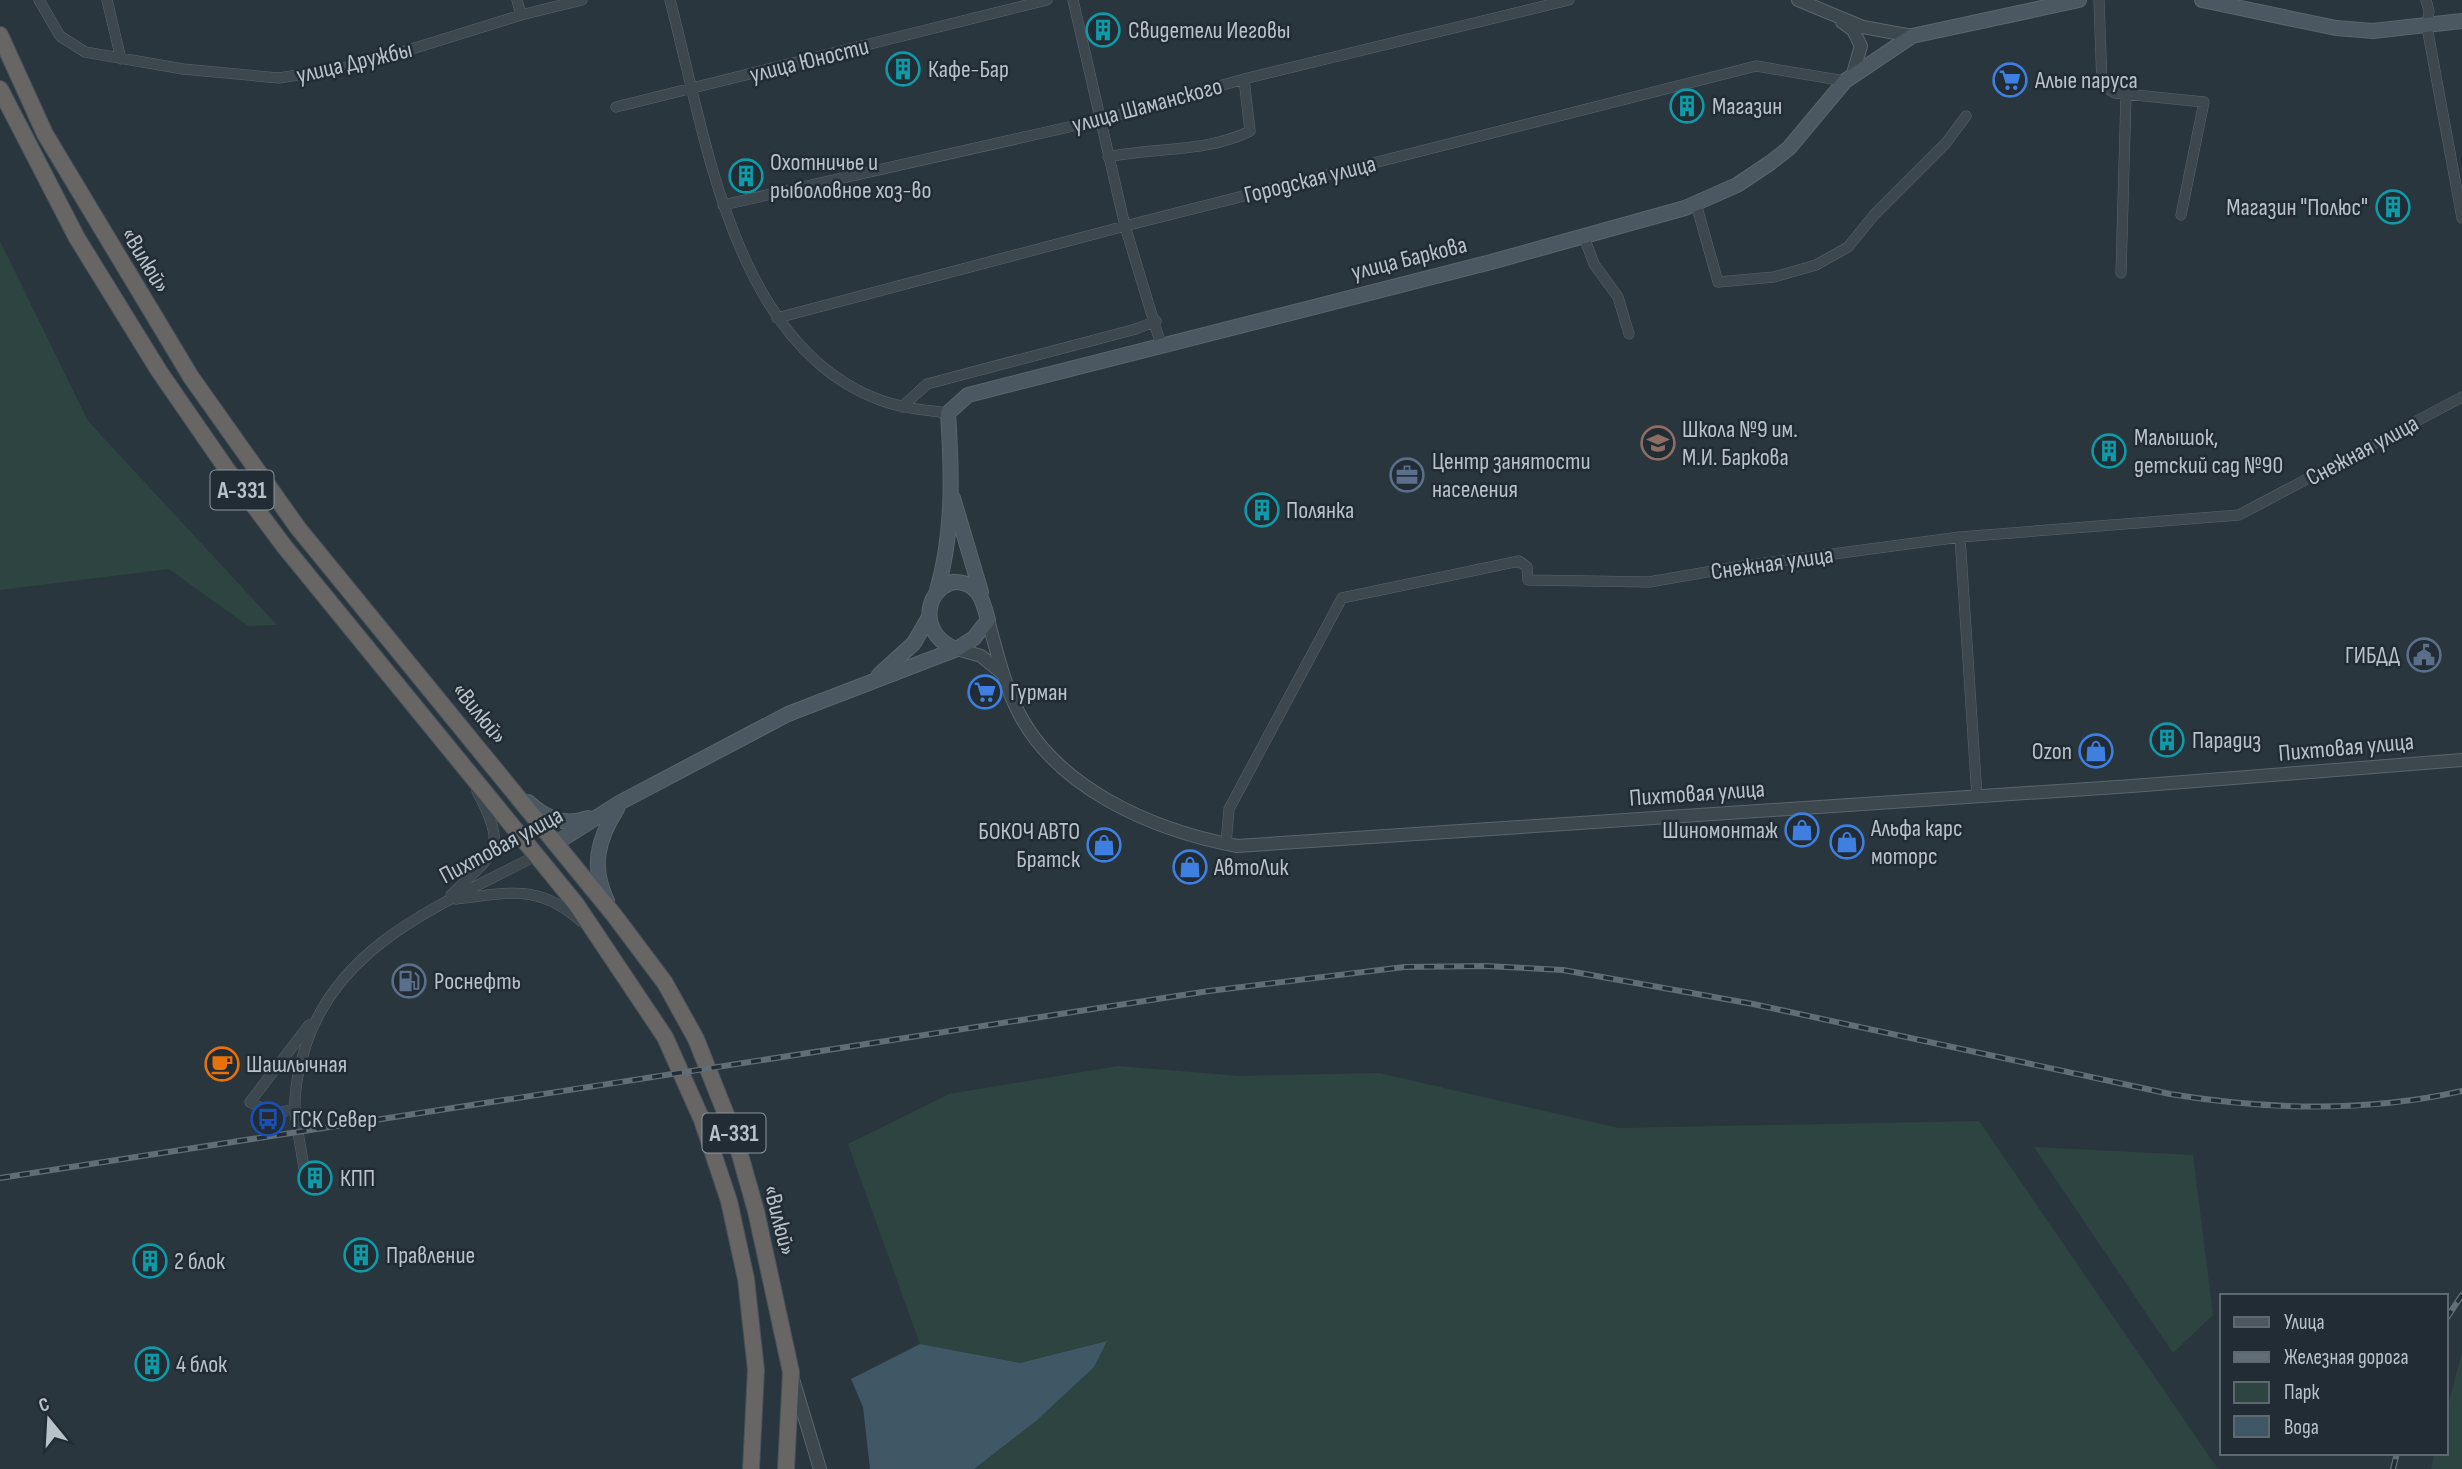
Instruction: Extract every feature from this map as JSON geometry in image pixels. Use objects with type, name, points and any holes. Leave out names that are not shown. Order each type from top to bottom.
[{"type":"highway","name":"«Вилюй»","points":[[0,35],[45,134],[191,377],[298,528],[556,843],[665,983],[713,1076],[756,1211],[791,1372],[786,1469]]},
{"type":"highway","name":"«Вилюй»","points":[[0,89],[5,110],[77,238],[159,371],[220,460],[284,546],[537,855],[597,935],[665,1037],[702,1120],[729,1201],[746,1279],[755,1359],[751,1469]]},
{"type":"highway","name":"Пихтовая улица","points":[[537,855],[556,843]]},
{"type":"main road","points":[[1912,36],[2079,0]]},
{"type":"main road","points":[[2202,0],[2251,5],[2336,27],[2372,31],[2462,21]]},
{"type":"main road","name":"улица Баркова","points":[[948,412],[968,395],[984,388],[1584,237],[1696,204],[1752,176],[1789,148],[1848,79],[1912,36]]},
{"type":"main road","points":[[948,412],[951,493],[946,553],[930,614],[930,628],[935,637],[957,649],[974,638],[988,620],[951,493]]},
{"type":"main road","points":[[936,594],[946,584],[960,582],[971,585],[982,597]]},
{"type":"main road","name":"Пихтовая улица","points":[[873,680],[914,643],[930,614]]},
{"type":"main road","name":"Пихтовая улица","points":[[556,843],[621,803],[788,714],[873,680],[911,669],[957,649]]},
{"type":"main road","points":[[512,789],[539,812],[556,821],[585,820],[621,803]]},
{"type":"main road","points":[[614,915],[599,881],[596,859],[605,827],[621,803]]},
{"type":"street","name":"улица Дружбы","points":[[39,0],[66,43],[85,52],[264,78],[296,77],[360,65],[521,15],[582,0]]},
{"type":"street","points":[[107,0],[121,59]]},
{"type":"street","points":[[517,0],[521,15]]},
{"type":"street","points":[[670,0],[723,205],[751,278],[777,318],[830,371],[877,399],[902,407],[948,412]]},
{"type":"street","name":"улица Юности","points":[[616,107],[1047,0]]},
{"type":"street","points":[[1073,0],[1125,226],[1156,321],[1161,345]]},
{"type":"street","name":"улица Шаманского","points":[[723,205],[1100,120],[1244,79],[1569,0]]},
{"type":"street","points":[[1798,0],[1863,27],[1912,36]]},
{"type":"street","points":[[2099,0],[2102,85],[2115,93],[2126,95],[2204,102],[2181,215]]},
{"type":"street","points":[[2426,0],[2429,11],[2427,27],[2462,218]]},
{"type":"street","points":[[1833,16],[1853,30],[1861,46],[1848,79]]},
{"type":"street","name":"Городская улица","points":[[777,318],[1125,226],[1756,66],[1848,79]]},
{"type":"street","points":[[1108,157],[1151,150],[1190,149],[1235,139],[1250,131],[1244,79]]},
{"type":"street","points":[[2121,273],[2126,95]]},
{"type":"street","points":[[1696,204],[1718,282],[1774,277],[1816,265],[1848,247],[1874,215],[1946,143],[1966,116]]},
{"type":"street","points":[[1584,237],[1594,264],[1618,297],[1629,334]]},
{"type":"street","points":[[902,407],[927,384],[1136,329],[1156,321]]},
{"type":"street","name":"Снежная улица","points":[[1226,844],[1230,809],[1342,598],[1519,561],[1527,568],[1528,579],[1649,582],[1736,567],[1960,537],[2239,515],[2462,397]]},
{"type":"street","points":[[1960,537],[1977,797]]},
{"type":"street","name":"Пихтовая улица","points":[[988,620],[1017,710],[1039,742],[1086,785],[1127,811],[1150,821],[1226,844],[1257,846],[1977,797],[2462,760]]},
{"type":"street","points":[[957,649],[981,656],[1004,676]]},
{"type":"street","points":[[445,900],[488,858],[496,835],[467,771]]},
{"type":"street","name":"Пихтовая улица","points":[[304,1168],[295,1110],[299,1065],[316,1017],[343,977],[399,928],[445,900],[537,855]]},
{"type":"street","points":[[445,900],[511,892],[543,895],[568,909],[597,935]]},
{"type":"street","points":[[295,1110],[273,1114],[250,1102],[316,1017]]},
{"type":"street","points":[[791,1372],[820,1469]]},
{"type":"green space","points":[[0,241],[88,421],[277,625],[248,626],[169,569],[0,590]]},
{"type":"green space","points":[[1118,1066],[1240,1076],[1379,1073],[1619,1128],[1979,1121],[2218,1469],[974,1469],[1036,1421],[1106,1341],[1020,1363],[920,1344],[848,1144],[949,1094]]},
{"type":"green space","points":[[2034,1147],[2193,1155],[2213,1315],[2173,1353]]},
{"type":"green space","points":[[2462,1353],[2462,1469],[2431,1469],[2434,1455],[2448,1455],[2448,1405]]},
{"type":"water","points":[[1107,1341],[1094,1367],[1036,1421],[974,1469],[870,1469],[863,1407],[851,1379],[920,1344],[1020,1363]]},
{"type":"railway","points":[[0,1178],[1209,991],[1404,967],[1485,966],[1563,970],[1753,1004],[2170,1094],[2207,1099],[2280,1106],[2353,1106],[2462,1091]]},
{"type":"railway","points":[[2448,1316],[2462,1295]]},
{"type":"railway","points":[[2393,1469],[2396,1455]]},
{"type":"place","name":"Свидетели Иеговы","points":[[1103,30]]},
{"type":"place","name":"Кафе-Бар","points":[[903,69]]},
{"type":"place","name":"Алые паруса","points":[[2010,80]]},
{"type":"place","name":"Магазин","points":[[1687,106]]},
{"type":"place","name":"Охотничье и рыболовное хоз-во","points":[[746,176]]},
{"type":"place","name":"Магазин \"Полюс\"","points":[[2393,207]]},
{"type":"place","name":"Школа №9 им. М.И. Баркова","points":[[1658,443]]},
{"type":"place","name":"Малышок, детский сад №90","points":[[2109,451]]},
{"type":"place","name":"Центр занятости населения","points":[[1407,475]]},
{"type":"place","name":"Полянка","points":[[1262,510]]},
{"type":"place","name":"ГИБДД","points":[[2424,655]]},
{"type":"place","name":"Гурман","points":[[985,692]]},
{"type":"place","name":"Парадиз","points":[[2167,740]]},
{"type":"place","name":"Ozon","points":[[2096,751]]},
{"type":"place","name":"Шиномонтаж","points":[[1802,830]]},
{"type":"place","name":"Альфа карс моторс","points":[[1847,842]]},
{"type":"place","name":"БОКОЧ АВТО Братск","points":[[1104,845]]},
{"type":"place","name":"АвтоЛик","points":[[1190,867]]},
{"type":"place","name":"Роснефть","points":[[409,981]]},
{"type":"place","name":"Шашлычная","points":[[222,1064]]},
{"type":"place","name":"ГСК Север","points":[[268,1119]]},
{"type":"place","name":"КПП","points":[[315,1178]]},
{"type":"place","name":"Правление","points":[[361,1255]]},
{"type":"place","name":"2 блок","points":[[150,1261]]},
{"type":"place","name":"4 блок","points":[[152,1364]]}]
